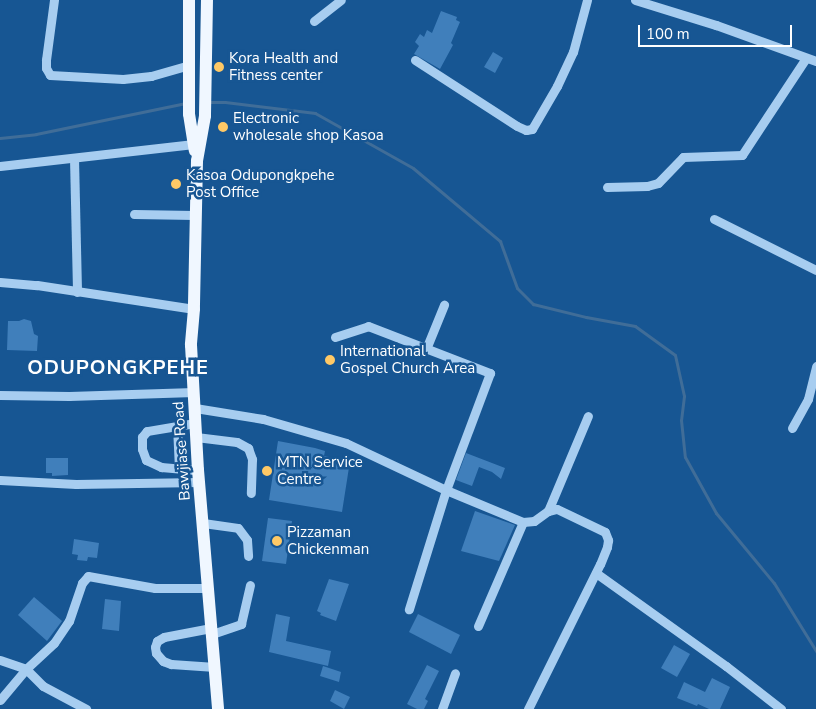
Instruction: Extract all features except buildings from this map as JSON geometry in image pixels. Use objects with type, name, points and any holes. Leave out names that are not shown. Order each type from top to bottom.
[{"type":"main road","name":"Bawjiase Road","points":[[189,0],[189,114],[197,161]]},
{"type":"main road","name":"Bawjiase Road","points":[[207,0],[205,116],[197,161],[194,215],[194,309],[191,345],[207,588],[218,709]]},
{"type":"street","points":[[54,0],[46,60],[46,68],[50,76],[123,80],[151,76],[189,65]]},
{"type":"street","points":[[314,21],[341,0]]},
{"type":"street","points":[[415,60],[517,126],[526,130],[532,129],[557,86],[573,52],[587,0]]},
{"type":"street","points":[[636,0],[716,25],[816,61]]},
{"type":"street","points":[[607,186],[648,186],[658,182],[683,157],[742,155],[806,58]]},
{"type":"street","points":[[0,166],[194,144]]},
{"type":"street","points":[[74,158],[76,292]]},
{"type":"street","points":[[134,214],[194,215]]},
{"type":"street","points":[[714,219],[816,270]]},
{"type":"street","points":[[0,282],[37,285],[194,309]]},
{"type":"street","points":[[426,349],[444,306]]},
{"type":"street","points":[[335,337],[368,326],[490,373],[446,490],[409,610]]},
{"type":"street","points":[[792,428],[814,389],[812,377],[816,366]]},
{"type":"street","points":[[0,394],[69,396],[194,392]]},
{"type":"street","points":[[194,408],[263,419],[346,443],[446,490],[523,522],[534,521],[548,511],[558,509],[605,532],[608,540],[607,547],[596,573],[528,709]]},
{"type":"street","points":[[548,511],[588,416]]},
{"type":"street","points":[[195,423],[147,432],[142,437],[142,449],[146,460],[162,467],[179,468],[199,476]]},
{"type":"street","points":[[177,426],[179,468]]},
{"type":"street","points":[[196,437],[237,442],[248,448],[252,459],[251,493]]},
{"type":"street","points":[[0,480],[76,484],[199,476]]},
{"type":"street","points":[[478,626],[523,522]]},
{"type":"street","points":[[203,523],[238,528],[247,540],[248,556]]},
{"type":"street","points":[[596,573],[726,666],[781,709]]},
{"type":"street","points":[[0,700],[26,669],[54,643],[69,621],[82,583],[88,576],[155,588],[207,588]]},
{"type":"street","points":[[215,667],[172,664],[163,661],[156,653],[157,641],[164,636],[212,631],[242,624],[250,585]]},
{"type":"street","points":[[0,660],[26,669],[43,686],[86,709]]},
{"type":"street","points":[[442,709],[455,673]]},
{"type":"waterway","points":[[209,102],[225,102],[315,113],[413,168],[500,241],[517,288],[533,304],[586,317],[635,326],[675,355],[684,396],[681,420],[685,457],[716,513],[774,583],[816,651]]},
{"type":"waterway","points":[[0,138],[36,134],[186,103]]},
{"type":"place","name":"Kora Health and Fitness center","points":[[219,67]]},
{"type":"place","name":"Electronic wholesale shop Kasoa","points":[[223,127]]},
{"type":"place","name":"Kasoa Odupongkpehe Post Office","points":[[176,184]]},
{"type":"place","name":"International Gospel Church Area","points":[[330,360]]},
{"type":"place","name":"MTN Service Centre","points":[[267,471]]},
{"type":"place","name":"Pizzaman Chickenman","points":[[277,541]]},
{"type":"district","name":"ODUPONGKPEHE","points":[[118,367]]}]
